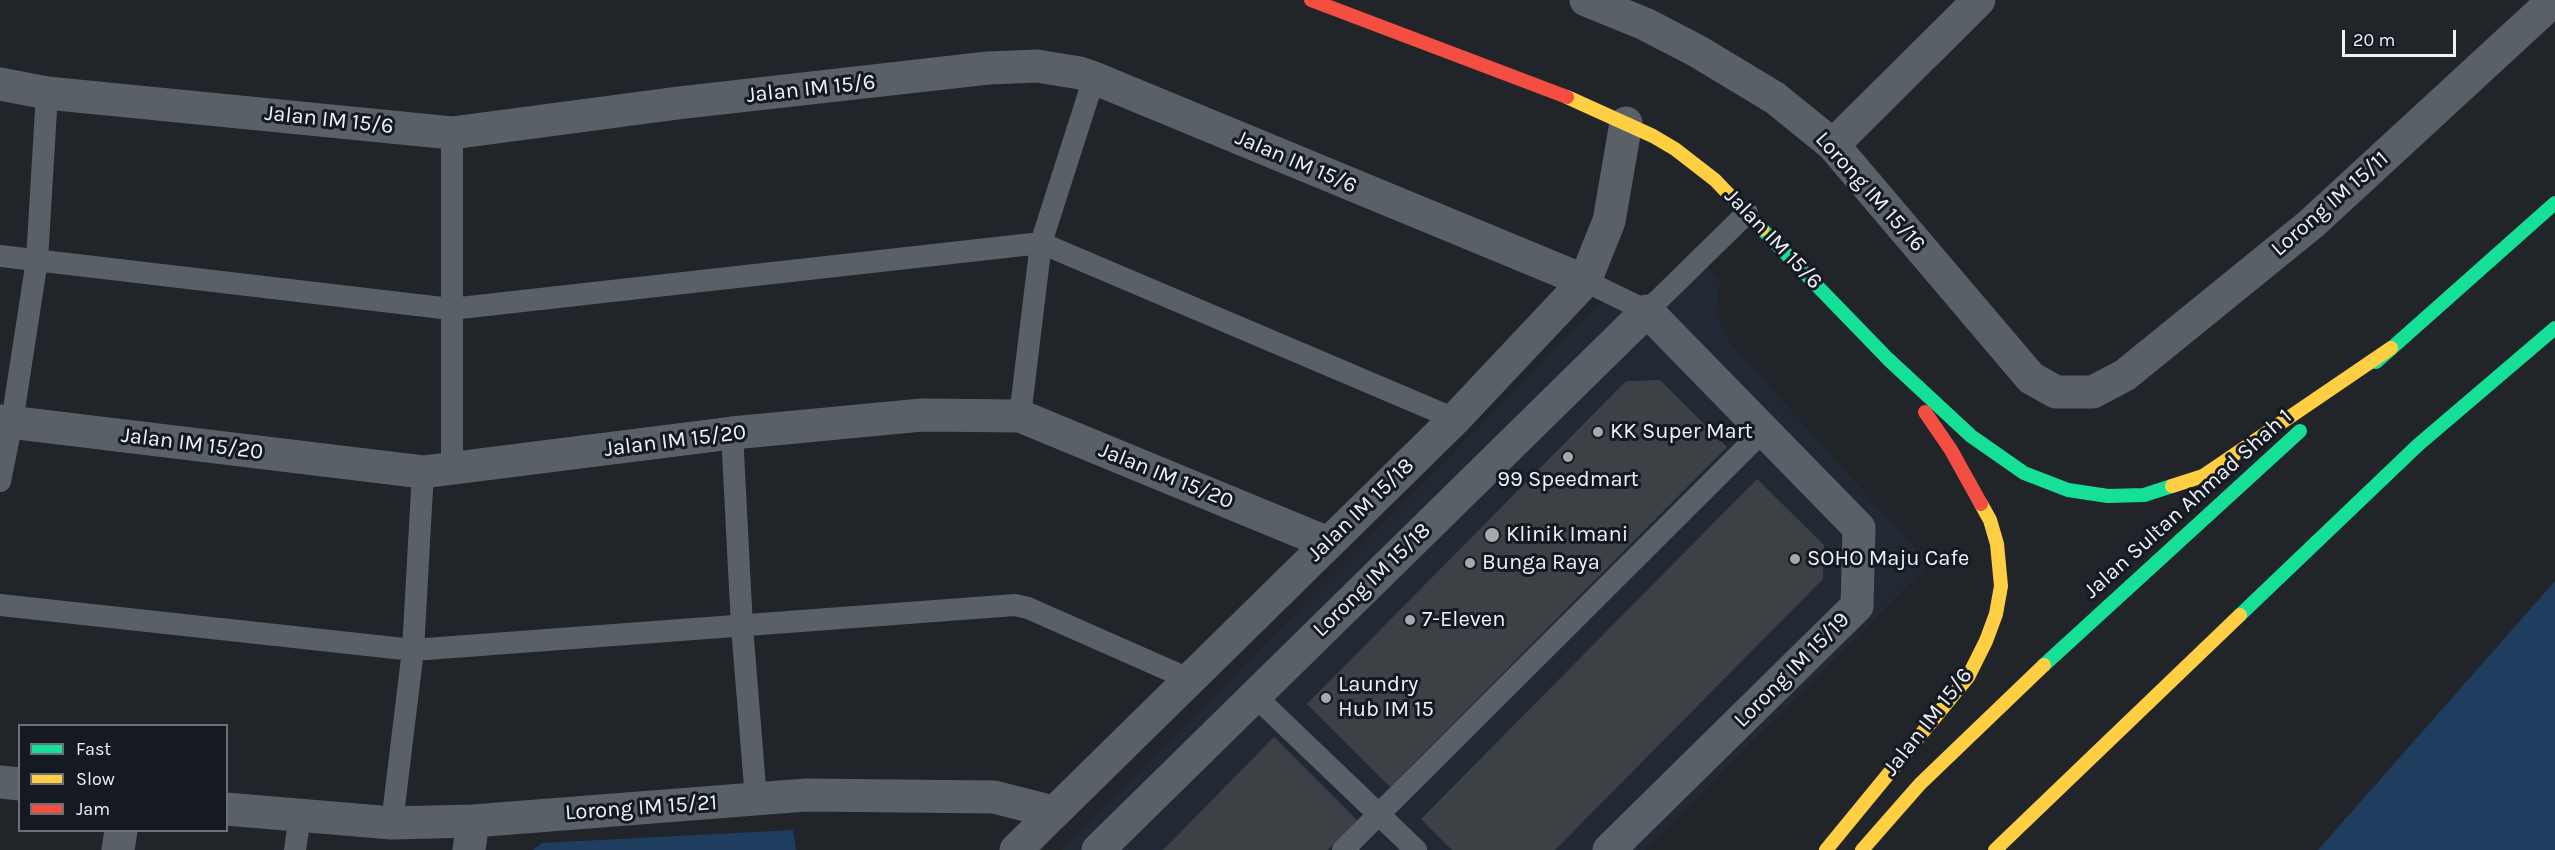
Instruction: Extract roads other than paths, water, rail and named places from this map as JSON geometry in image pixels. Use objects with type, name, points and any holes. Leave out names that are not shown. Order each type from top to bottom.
[{"type":"street","name":"Jalan IM 15/6","points":[[1311,0],[1569,97],[1653,136],[1695,163],[1747,213],[1888,359],[1971,436],[2024,473],[2068,490],[2108,496],[2144,495],[2203,476],[2391,348]]},
{"type":"street","name":"Lorong IM 15/16","points":[[1586,0],[1645,24],[1697,51],[1775,98],[1833,145],[2031,378],[2056,392],[2093,392]]},
{"type":"street","points":[[1833,145],[1979,0]]},
{"type":"street","name":"Lorong IM 15/11","points":[[2093,392],[2125,375],[2311,224],[2554,0]]},
{"type":"street","name":"Jalan IM 15/6","points":[[0,84],[47,93],[452,133],[988,68],[1037,66],[1080,73],[1094,78],[1585,282]]},
{"type":"street","name":"Jalan IM 15/18","points":[[1016,850],[1455,418],[1585,282],[1610,221],[1626,123]]},
{"type":"street","name":"Jalan Sultan Ahmad Shah 1","points":[[1862,850],[1920,784],[2075,635],[2391,348],[2555,203]]},
{"type":"street","name":"Lorong IM 15/19","points":[[1609,850],[1857,606],[1859,528],[1647,311]]},
{"type":"street","name":"Lorong IM 15/18","points":[[1098,850],[1647,311]]},
{"type":"street","points":[[1995,850],[2418,445],[2555,328]]},
{"type":"street","name":"Jalan IM 15/6","points":[[1826,850],[1968,677],[1996,614],[2001,586],[1997,543],[1990,520],[1951,450],[1888,359]]},
{"type":"street","name":"Jalan IM 15/20","points":[[6,422],[438,470],[732,433],[922,415],[1020,416],[1328,543]]},
{"type":"street","points":[[0,782],[18,784]]},
{"type":"street","name":"Lorong IM 15/21","points":[[228,809],[392,823],[471,835],[756,799],[806,795],[994,797],[1053,812]]},
{"type":"street","points":[[118,850],[121,832]]},
{"type":"lane","points":[[1020,416],[1041,243],[1094,78]]},
{"type":"lane","points":[[0,481],[6,422],[36,260],[47,93]]},
{"type":"lane","points":[[392,823],[412,650],[438,470],[451,309],[452,133]]},
{"type":"lane","points":[[1585,282],[1647,311],[1747,213]]},
{"type":"lane","points":[[0,256],[451,309],[1041,243],[1455,418]]},
{"type":"lane","points":[[1343,850],[1764,430]]},
{"type":"lane","points":[[732,433],[742,627],[756,799]]},
{"type":"lane","points":[[0,605],[412,650],[1015,605],[1028,608],[1191,680]]},
{"type":"lane","points":[[1255,696],[1416,850]]},
{"type":"lane","points":[[295,850],[300,816]]},
{"type":"place","name":"KK Super Mart","points":[[1598,432]]},
{"type":"place","name":"99 Speedmart","points":[[1568,457]]},
{"type":"place","name":"Klinik Imani","points":[[1492,535]]},
{"type":"place","name":"SOHO Maju Cafe","points":[[1795,559]]},
{"type":"place","name":"Bunga Raya","points":[[1470,563]]},
{"type":"place","name":"7-Eleven","points":[[1410,620]]},
{"type":"place","name":"Laundry Hub IM 15","points":[[1326,698]]}]
